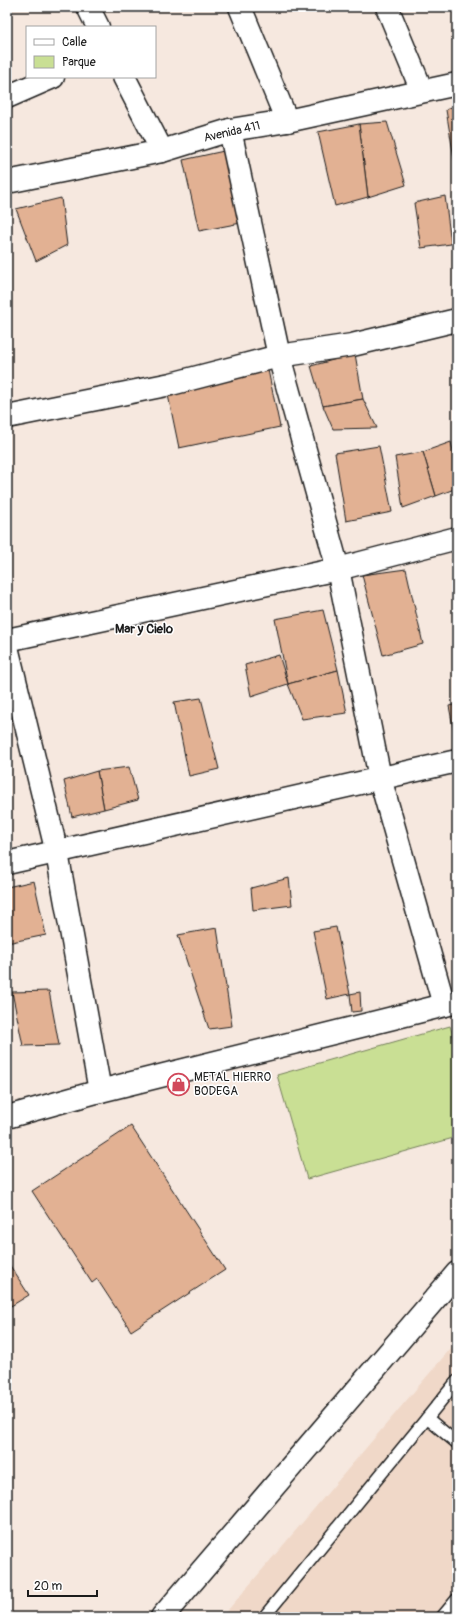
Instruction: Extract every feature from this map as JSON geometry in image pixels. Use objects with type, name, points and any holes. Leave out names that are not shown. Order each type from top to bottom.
[{"type":"street","points":[[88,7],[98,26]]},
{"type":"street","points":[[240,7],[287,121]]},
{"type":"street","points":[[387,7],[422,91]]},
{"type":"street","points":[[7,97],[51,78]]},
{"type":"street","points":[[125,78],[162,151]]},
{"type":"street","name":"Avenida 411","points":[[7,181],[162,151],[230,130],[287,121],[457,84]]},
{"type":"street","points":[[7,1117],[100,1091],[450,1004],[380,778],[338,569],[279,356],[230,130]]},
{"type":"street","points":[[7,417],[171,384],[279,356],[352,345],[457,320]]},
{"type":"street","points":[[7,640],[338,569],[457,538]]},
{"type":"street","points":[[7,647],[57,853],[100,1091]]},
{"type":"street","points":[[7,864],[457,761]]},
{"type":"street","points":[[162,1617],[457,1273]]},
{"type":"lane","points":[[264,1617],[457,1381]]},
{"type":"lane","points":[[426,1418],[457,1444]]},
{"type":"lane","points":[[442,1617],[457,1599]]},
{"type":"shaded area","points":[[457,1341],[457,1617],[222,1617]]},
{"type":"green space","points":[[450,1026],[457,1049],[457,1137],[307,1179],[277,1075]]},
{"type":"building","points":[[457,104],[457,176],[446,110]]},
{"type":"building","points":[[387,122],[406,185],[368,197],[359,124]]},
{"type":"building","points":[[359,124],[368,197],[335,206],[318,132]]},
{"type":"building","points":[[233,149],[241,223],[199,231],[183,160]]},
{"type":"building","points":[[445,196],[451,244],[421,248],[414,203]]},
{"type":"building","points":[[61,198],[67,245],[36,261],[16,209]]},
{"type":"building","points":[[355,354],[363,399],[323,406],[311,366]]},
{"type":"building","points":[[268,370],[280,427],[179,448],[167,390]]},
{"type":"building","points":[[363,399],[377,428],[333,429],[323,406]]},
{"type":"building","points":[[451,442],[457,471],[457,488],[436,496],[423,452]]},
{"type":"building","points":[[379,446],[392,512],[346,521],[335,453]]},
{"type":"building","points":[[423,452],[436,496],[403,508],[395,457]]},
{"type":"building","points":[[457,558],[457,579],[452,559]]},
{"type":"building","points":[[406,569],[423,644],[383,655],[362,575]]},
{"type":"building","points":[[323,610],[338,670],[288,684],[275,619]]},
{"type":"building","points":[[279,655],[288,684],[251,696],[245,665]]},
{"type":"building","points":[[338,670],[347,713],[302,719],[288,684]]},
{"type":"building","points":[[201,698],[219,769],[189,776],[174,702]]},
{"type":"building","points":[[457,704],[457,742],[456,742],[449,706]]},
{"type":"building","points":[[129,767],[138,800],[104,809],[97,771]]},
{"type":"building","points":[[97,771],[104,809],[72,817],[64,781]]},
{"type":"building","points":[[289,878],[292,905],[253,910],[251,888]]},
{"type":"building","points":[[34,881],[46,935],[7,943],[7,887]]},
{"type":"building","points":[[336,927],[350,994],[327,999],[313,931]]},
{"type":"building","points":[[217,928],[232,1026],[209,1029],[178,935]]},
{"type":"building","points":[[49,991],[59,1045],[23,1046],[12,992]]},
{"type":"building","points":[[360,992],[361,1011],[352,1012],[350,994]]},
{"type":"building","points":[[131,1126],[225,1270],[131,1331],[97,1279],[92,1283],[32,1191]]},
{"type":"building","points":[[7,1261],[29,1295],[11,1306],[7,1300]]},
{"type":"place","name":"METAL HIERRO BODEGA","points":[[178,1084]]},
{"type":"district","name":"Mar y Cielo","points":[[144,629]]}]
